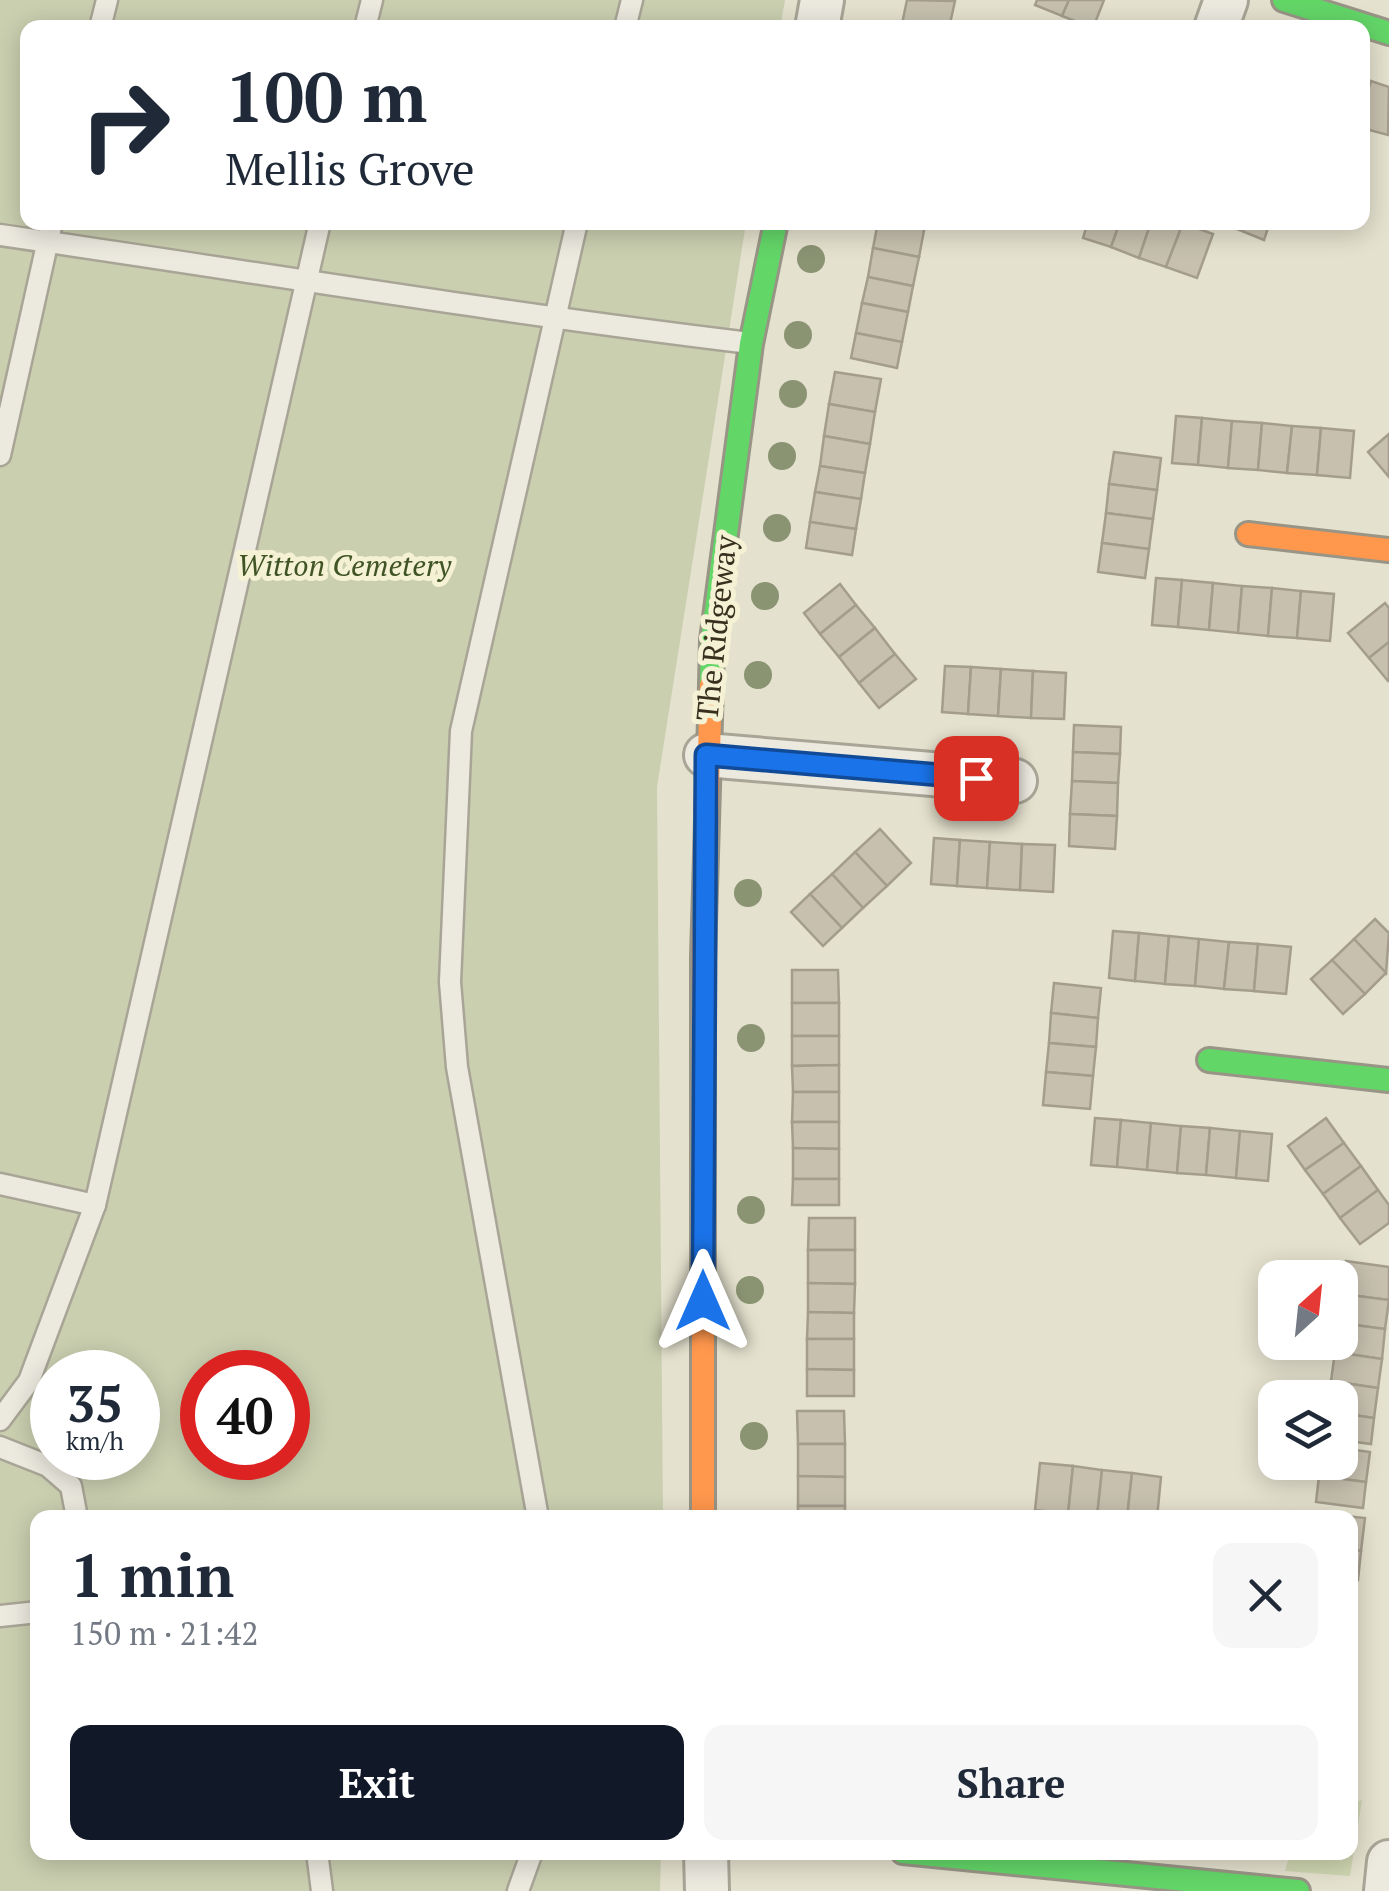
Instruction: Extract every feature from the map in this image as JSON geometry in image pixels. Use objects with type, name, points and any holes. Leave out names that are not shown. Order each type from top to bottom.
[{"type":"street","points":[[1284,0],[1348,20]]},
{"type":"street","name":"The Ridgeway","points":[[704,1510],[706,755],[712,640],[752,344],[774,230]]},
{"type":"street","points":[[1248,534],[1389,550]]},
{"type":"street","points":[[706,755],[1015,781]]},
{"type":"street","points":[[1209,1060],[1389,1080]]},
{"type":"street","points":[[706,1860],[707,1891]]},
{"type":"street","points":[[1059,1860],[1298,1891]]},
{"type":"street","points":[[1386,1891],[1389,1862]]},
{"type":"lane","points":[[0,1420],[29,1381],[95,1205],[318,230]]},
{"type":"lane","points":[[537,1510],[457,1067],[450,982],[460,730],[575,230]]},
{"type":"lane","points":[[0,455],[50,232]]},
{"type":"lane","points":[[0,235],[50,232],[553,320],[752,344]]},
{"type":"lane","points":[[0,1184],[95,1205]]},
{"type":"lane","points":[[0,1447],[48,1466],[71,1486],[76,1510]]},
{"type":"lane","points":[[0,1616],[30,1613]]},
{"type":"lane","points":[[318,1860],[322,1891]]},
{"type":"lane","points":[[518,1891],[529,1860]]},
{"type":"green space","name":"Witton Cemetery","points":[[0,0],[785,0],[781,20],[20,20],[20,230],[745,230],[657,787],[663,1510],[30,1510],[30,1860],[661,1860],[660,1891],[0,1891]]},
{"type":"green space","points":[[1288,1860],[1353,1860],[1350,1876],[1285,1871]]},
{"type":"building","points":[[907,0],[955,1],[951,20],[903,20]]},
{"type":"building","points":[[1037,0],[1069,0],[1062,16],[1035,5]]},
{"type":"building","points":[[1069,0],[1104,0],[1096,20],[1062,16]]},
{"type":"building","points":[[1371,81],[1389,87],[1388,135],[1370,130]]},
{"type":"building","points":[[876,230],[924,230],[919,257],[873,248]]},
{"type":"building","points":[[1086,230],[1117,230],[1111,247],[1083,238]]},
{"type":"building","points":[[1117,230],[1148,230],[1139,258],[1111,247]]},
{"type":"building","points":[[1148,230],[1180,230],[1166,267],[1139,258]]},
{"type":"building","points":[[1180,230],[1213,234],[1197,278],[1166,267]]},
{"type":"building","points":[[1240,230],[1267,230],[1264,240]]},
{"type":"building","points":[[873,248],[919,257],[913,286],[868,277]]},
{"type":"building","points":[[868,277],[913,286],[908,312],[862,303]]},
{"type":"building","points":[[862,303],[908,312],[902,342],[856,333]]},
{"type":"building","points":[[856,333],[902,342],[897,368],[851,358]]},
{"type":"building","points":[[835,372],[881,379],[875,412],[829,404]]},
{"type":"building","points":[[829,404],[875,412],[870,444],[824,436]]},
{"type":"building","points":[[1176,416],[1202,418],[1198,465],[1172,463]]},
{"type":"building","points":[[1202,418],[1232,421],[1228,468],[1198,465]]},
{"type":"building","points":[[1232,421],[1262,423],[1258,470],[1228,468]]},
{"type":"building","points":[[1262,423],[1292,426],[1287,473],[1258,470]]},
{"type":"building","points":[[1292,426],[1321,428],[1317,475],[1287,473]]},
{"type":"building","points":[[1321,428],[1354,431],[1350,478],[1317,475]]},
{"type":"building","points":[[1389,434],[1389,477],[1368,452]]},
{"type":"building","points":[[824,436],[870,444],[865,473],[820,466]]},
{"type":"building","points":[[1114,452],[1161,458],[1157,490],[1109,484]]},
{"type":"building","points":[[820,466],[865,473],[861,499],[815,492]]},
{"type":"building","points":[[1109,484],[1157,490],[1153,519],[1106,513]]},
{"type":"building","points":[[815,492],[861,499],[856,529],[810,522]]},
{"type":"building","points":[[1106,513],[1153,519],[1149,549],[1102,543]]},
{"type":"building","points":[[810,522],[856,529],[852,555],[806,548]]},
{"type":"building","points":[[1102,543],[1149,549],[1145,578],[1098,572]]},
{"type":"building","points":[[1156,578],[1182,580],[1178,627],[1152,625]]},
{"type":"building","points":[[1182,580],[1213,583],[1209,630],[1178,627]]},
{"type":"building","points":[[1213,583],[1242,586],[1238,633],[1209,630]]},
{"type":"building","points":[[840,584],[856,605],[820,634],[804,613]]},
{"type":"building","points":[[1242,586],[1272,588],[1268,636],[1238,633]]},
{"type":"building","points":[[1272,588],[1301,591],[1297,638],[1268,636]]},
{"type":"building","points":[[1301,591],[1334,594],[1330,641],[1297,638]]},
{"type":"building","points":[[1385,603],[1389,608],[1389,642],[1369,658],[1348,633]]},
{"type":"building","points":[[856,605],[875,628],[839,657],[820,634]]},
{"type":"building","points":[[875,628],[895,654],[859,683],[839,657]]},
{"type":"building","points":[[1389,642],[1389,680],[1388,681],[1369,658]]},
{"type":"building","points":[[895,654],[916,679],[879,708],[859,683]]},
{"type":"building","points":[[945,666],[971,667],[968,714],[942,712]]},
{"type":"building","points":[[971,667],[1001,669],[998,716],[968,714]]},
{"type":"building","points":[[1001,669],[1033,671],[1031,718],[998,716]]},
{"type":"building","points":[[1033,671],[1066,673],[1064,719],[1031,718]]},
{"type":"building","points":[[1074,725],[1121,727],[1120,754],[1073,752]]},
{"type":"building","points":[[1073,752],[1120,754],[1118,783],[1072,781]]},
{"type":"building","points":[[1072,781],[1118,783],[1117,816],[1070,814]]},
{"type":"building","points":[[1070,814],[1117,816],[1115,849],[1069,846]]},
{"type":"building","points":[[880,829],[911,863],[887,886],[855,852]]},
{"type":"building","points":[[934,838],[960,840],[957,886],[931,884]]},
{"type":"building","points":[[960,840],[990,842],[987,888],[957,886]]},
{"type":"building","points":[[990,842],[1022,844],[1020,890],[987,888]]},
{"type":"building","points":[[1022,844],[1055,845],[1053,892],[1020,890]]},
{"type":"building","points":[[855,852],[887,886],[863,908],[832,874]]},
{"type":"building","points":[[832,874],[863,908],[842,928],[810,894]]},
{"type":"building","points":[[810,894],[842,928],[823,946],[791,912]]},
{"type":"building","points":[[1375,919],[1389,933],[1386,973],[1354,939]]},
{"type":"building","points":[[1113,931],[1139,933],[1135,981],[1109,978]]},
{"type":"building","points":[[1139,933],[1169,936],[1165,984],[1135,981]]},
{"type":"building","points":[[1169,936],[1199,939],[1195,986],[1165,984]]},
{"type":"building","points":[[1199,939],[1229,942],[1224,989],[1195,986]]},
{"type":"building","points":[[1354,939],[1386,973],[1365,994],[1332,960]]},
{"type":"building","points":[[1229,942],[1258,944],[1254,991],[1224,989]]},
{"type":"building","points":[[1258,944],[1291,947],[1286,994],[1254,991]]},
{"type":"building","points":[[1332,960],[1365,994],[1343,1014],[1311,979]]},
{"type":"building","points":[[792,970],[838,970],[839,1003],[792,1003]]},
{"type":"building","points":[[1054,983],[1101,988],[1098,1018],[1051,1013]]},
{"type":"building","points":[[792,1003],[839,1003],[839,1036],[792,1036]]},
{"type":"building","points":[[1051,1013],[1098,1018],[1096,1047],[1049,1043]]},
{"type":"building","points":[[792,1036],[839,1036],[839,1065],[792,1066]]},
{"type":"building","points":[[1049,1043],[1096,1047],[1093,1076],[1046,1072]]},
{"type":"building","points":[[839,1065],[839,1092],[793,1092],[792,1066]]},
{"type":"building","points":[[1046,1072],[1093,1076],[1090,1109],[1043,1105]]},
{"type":"building","points":[[793,1092],[839,1092],[839,1122],[792,1122]]},
{"type":"building","points":[[1095,1118],[1121,1120],[1117,1167],[1091,1165]]},
{"type":"building","points":[[1326,1118],[1344,1143],[1305,1170],[1288,1146]]},
{"type":"building","points":[[1121,1120],[1151,1123],[1147,1170],[1117,1167]]},
{"type":"building","points":[[792,1122],[839,1122],[839,1149],[793,1148]]},
{"type":"building","points":[[1151,1123],[1181,1126],[1177,1173],[1147,1170]]},
{"type":"building","points":[[1181,1126],[1210,1128],[1206,1175],[1177,1173]]},
{"type":"building","points":[[1210,1128],[1240,1131],[1236,1178],[1206,1175]]},
{"type":"building","points":[[1240,1131],[1272,1134],[1268,1181],[1236,1178]]},
{"type":"building","points":[[1344,1143],[1361,1166],[1323,1194],[1305,1170]]},
{"type":"building","points":[[793,1148],[839,1149],[839,1179],[793,1179]]},
{"type":"building","points":[[1361,1166],[1378,1190],[1340,1218],[1323,1194]]},
{"type":"building","points":[[793,1179],[839,1179],[839,1205],[792,1205]]},
{"type":"building","points":[[1378,1190],[1389,1205],[1389,1223],[1360,1244],[1340,1218]]},
{"type":"building","points":[[809,1218],[855,1218],[855,1250],[808,1250]]},
{"type":"building","points":[[808,1250],[855,1250],[855,1284],[808,1283]]},
{"type":"building","points":[[1358,1263],[1389,1267],[1389,1300],[1358,1296]]},
{"type":"building","points":[[808,1283],[855,1284],[854,1313],[808,1312]]},
{"type":"building","points":[[1358,1296],[1389,1300],[1385,1329],[1358,1325]]},
{"type":"building","points":[[808,1312],[854,1313],[854,1339],[807,1339]]},
{"type":"building","points":[[1358,1325],[1385,1329],[1382,1359],[1358,1355]]},
{"type":"building","points":[[807,1339],[854,1339],[854,1370],[807,1369]]},
{"type":"building","points":[[1358,1355],[1382,1359],[1378,1388],[1358,1385],[1358,1380],[1331,1380],[1334,1360],[1358,1360]]},
{"type":"building","points":[[807,1369],[854,1370],[854,1396],[807,1396]]},
{"type":"building","points":[[1358,1385],[1378,1388],[1374,1418],[1358,1416]]},
{"type":"building","points":[[797,1411],[844,1411],[845,1444],[798,1444]]},
{"type":"building","points":[[1358,1416],[1374,1418],[1371,1444],[1358,1442]]},
{"type":"building","points":[[798,1444],[845,1444],[845,1477],[798,1476]]},
{"type":"building","points":[[1358,1450],[1370,1452],[1366,1482],[1350,1480],[1358,1480]]},
{"type":"building","points":[[1040,1463],[1073,1466],[1068,1510],[1035,1510]]},
{"type":"building","points":[[1073,1466],[1102,1470],[1098,1510],[1068,1510]]},
{"type":"building","points":[[1102,1470],[1132,1473],[1128,1510],[1098,1510]]},
{"type":"building","points":[[1132,1473],[1161,1477],[1158,1510],[1128,1510]]},
{"type":"building","points":[[798,1476],[845,1477],[845,1506],[798,1506]]},
{"type":"building","points":[[1319,1480],[1366,1482],[1363,1508],[1316,1502]]},
{"type":"building","points":[[798,1506],[845,1506],[845,1510],[798,1510]]},
{"type":"building","points":[[1358,1517],[1365,1518],[1361,1551],[1358,1550]]},
{"type":"traffic: fast","points":[[1284,0],[1348,20]]},
{"type":"traffic: fast","points":[[1370,27],[1389,33]]},
{"type":"traffic: fast","points":[[711,685],[712,640],[751,344],[774,230]]},
{"type":"traffic: fast","points":[[1209,1060],[1389,1080]]},
{"type":"traffic: fast","points":[[984,1860],[1298,1891]]},
{"type":"traffic: slow","points":[[1248,534],[1389,550]]},
{"type":"traffic: slow","points":[[703,1510],[703,957],[711,685]]},
{"type":"route","points":[[703,1301],[706,755],[976,778]]}]
